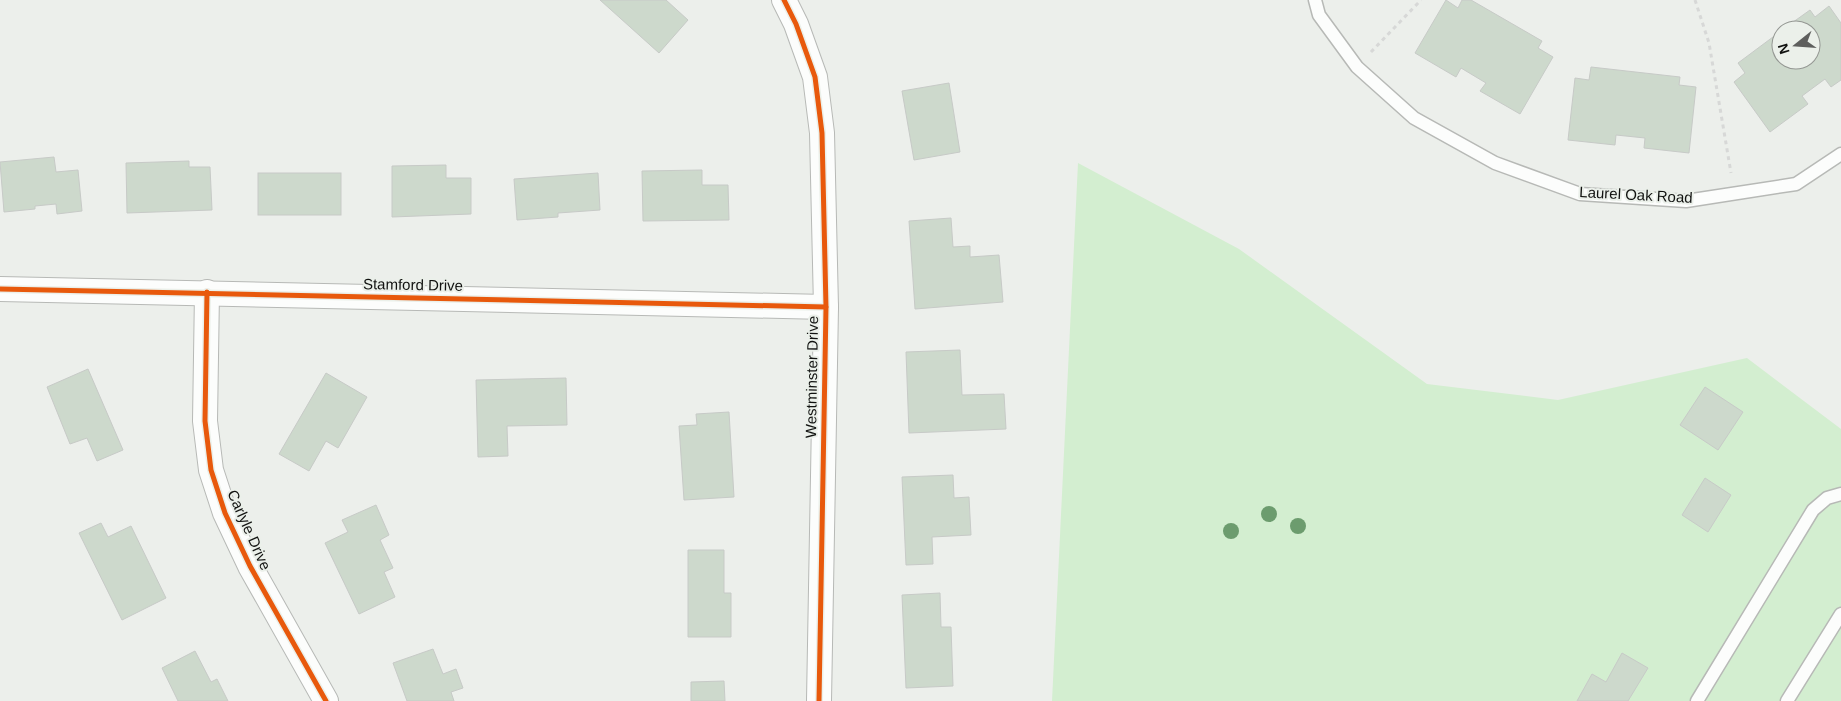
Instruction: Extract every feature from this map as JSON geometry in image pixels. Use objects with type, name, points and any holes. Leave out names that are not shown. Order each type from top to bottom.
[{"type":"street","name":"Westminster Drive","points":[[784,0],[796,24],[815,77],[822,133],[826,307],[819,701]]},
{"type":"street","name":"Stamford Drive","points":[[0,289],[826,307]]},
{"type":"street","name":"Carlyle Drive","points":[[206,292],[205,422],[212,470],[225,513],[250,566],[326,701]]},
{"type":"lane","name":"Laurel Oak Road","points":[[1315,0],[1319,15],[1357,67],[1414,118],[1495,163],[1580,194],[1686,201],[1734,194],[1796,184],[1841,154]]},
{"type":"lane","points":[[1696,701],[1813,510],[1827,498],[1841,494]]},
{"type":"lane","points":[[1787,701],[1841,614]]},
{"type":"path","points":[[1357,67],[1421,0]]},
{"type":"path","points":[[1694,0],[1709,44],[1734,194]]},
{"type":"green space","points":[[1078,163],[1239,249],[1427,384],[1558,400],[1747,358],[1841,429],[1841,701],[1052,701]]},
{"type":"building","points":[[600,0],[666,0],[688,20],[659,53]]},
{"type":"building","points":[[1446,0],[1458,8],[1462,0],[1471,0],[1542,41],[1538,48],[1553,57],[1520,114],[1480,91],[1486,83],[1461,68],[1456,77],[1415,53]]},
{"type":"building","points":[[1829,6],[1841,23],[1841,80],[1831,87],[1825,79],[1802,96],[1808,104],[1770,132],[1734,82],[1745,73],[1738,63],[1771,38],[1771,70],[1821,70],[1821,20],[1796,20],[1810,10],[1815,17]]},
{"type":"building","points":[[1591,67],[1680,77],[1679,85],[1696,87],[1689,153],[1644,148],[1645,138],[1616,135],[1615,145],[1568,140],[1575,78],[1589,80]]},
{"type":"building","points":[[949,83],[960,152],[914,160],[902,91]]},
{"type":"building","points":[[54,157],[56,172],[78,170],[82,211],[57,214],[56,204],[35,206],[35,209],[4,212],[0,162]]},
{"type":"building","points":[[189,161],[189,167],[210,167],[212,210],[127,213],[126,163]]},
{"type":"building","points":[[446,165],[446,178],[471,178],[471,214],[392,217],[392,166]]},
{"type":"building","points":[[702,170],[702,185],[728,185],[729,220],[643,221],[642,171]]},
{"type":"building","points":[[258,173],[341,173],[341,215],[258,215]]},
{"type":"building","points":[[598,173],[600,210],[558,213],[558,217],[517,220],[514,179]]},
{"type":"building","points":[[951,218],[953,247],[970,246],[970,257],[999,255],[1003,302],[915,309],[909,221]]},
{"type":"building","points":[[960,350],[962,395],[1004,394],[1006,429],[909,433],[906,352]]},
{"type":"building","points":[[88,369],[123,450],[97,461],[87,438],[70,444],[47,387]]},
{"type":"building","points":[[326,373],[367,397],[338,448],[326,441],[309,471],[279,454]]},
{"type":"building","points":[[566,378],[567,425],[507,426],[508,456],[478,457],[476,380]]},
{"type":"building","points":[[1705,387],[1743,412],[1718,450],[1680,425]]},
{"type":"building","points":[[729,412],[734,497],[684,500],[679,426],[697,425],[696,414]]},
{"type":"building","points":[[953,475],[954,498],[969,497],[971,535],[932,537],[933,564],[906,565],[902,477]]},
{"type":"building","points":[[1705,478],[1731,495],[1708,532],[1682,515]]},
{"type":"building","points":[[376,505],[389,535],[380,540],[393,568],[384,572],[395,597],[359,614],[325,543],[348,532],[342,520]]},
{"type":"building","points":[[101,523],[108,537],[131,526],[166,598],[122,620],[79,533]]},
{"type":"building","points":[[688,550],[724,550],[724,593],[731,593],[731,637],[688,637]]},
{"type":"building","points":[[940,593],[941,627],[951,627],[953,686],[906,688],[902,595]]},
{"type":"building","points":[[433,649],[443,674],[456,669],[463,688],[451,692],[454,701],[407,701],[393,663]]},
{"type":"building","points":[[195,651],[211,682],[217,679],[228,701],[178,701],[162,668]]},
{"type":"building","points":[[1622,653],[1648,668],[1628,701],[1577,701],[1592,674],[1606,682]]},
{"type":"building","points":[[724,681],[725,701],[691,701],[691,682]]},
{"type":"cycle path","points":[[784,0],[796,24],[815,77],[822,133],[826,307],[819,701]]},
{"type":"cycle path","points":[[0,289],[826,307]]},
{"type":"cycle path","points":[[207,292],[205,421],[211,470],[225,513],[250,566],[326,701]]}]
